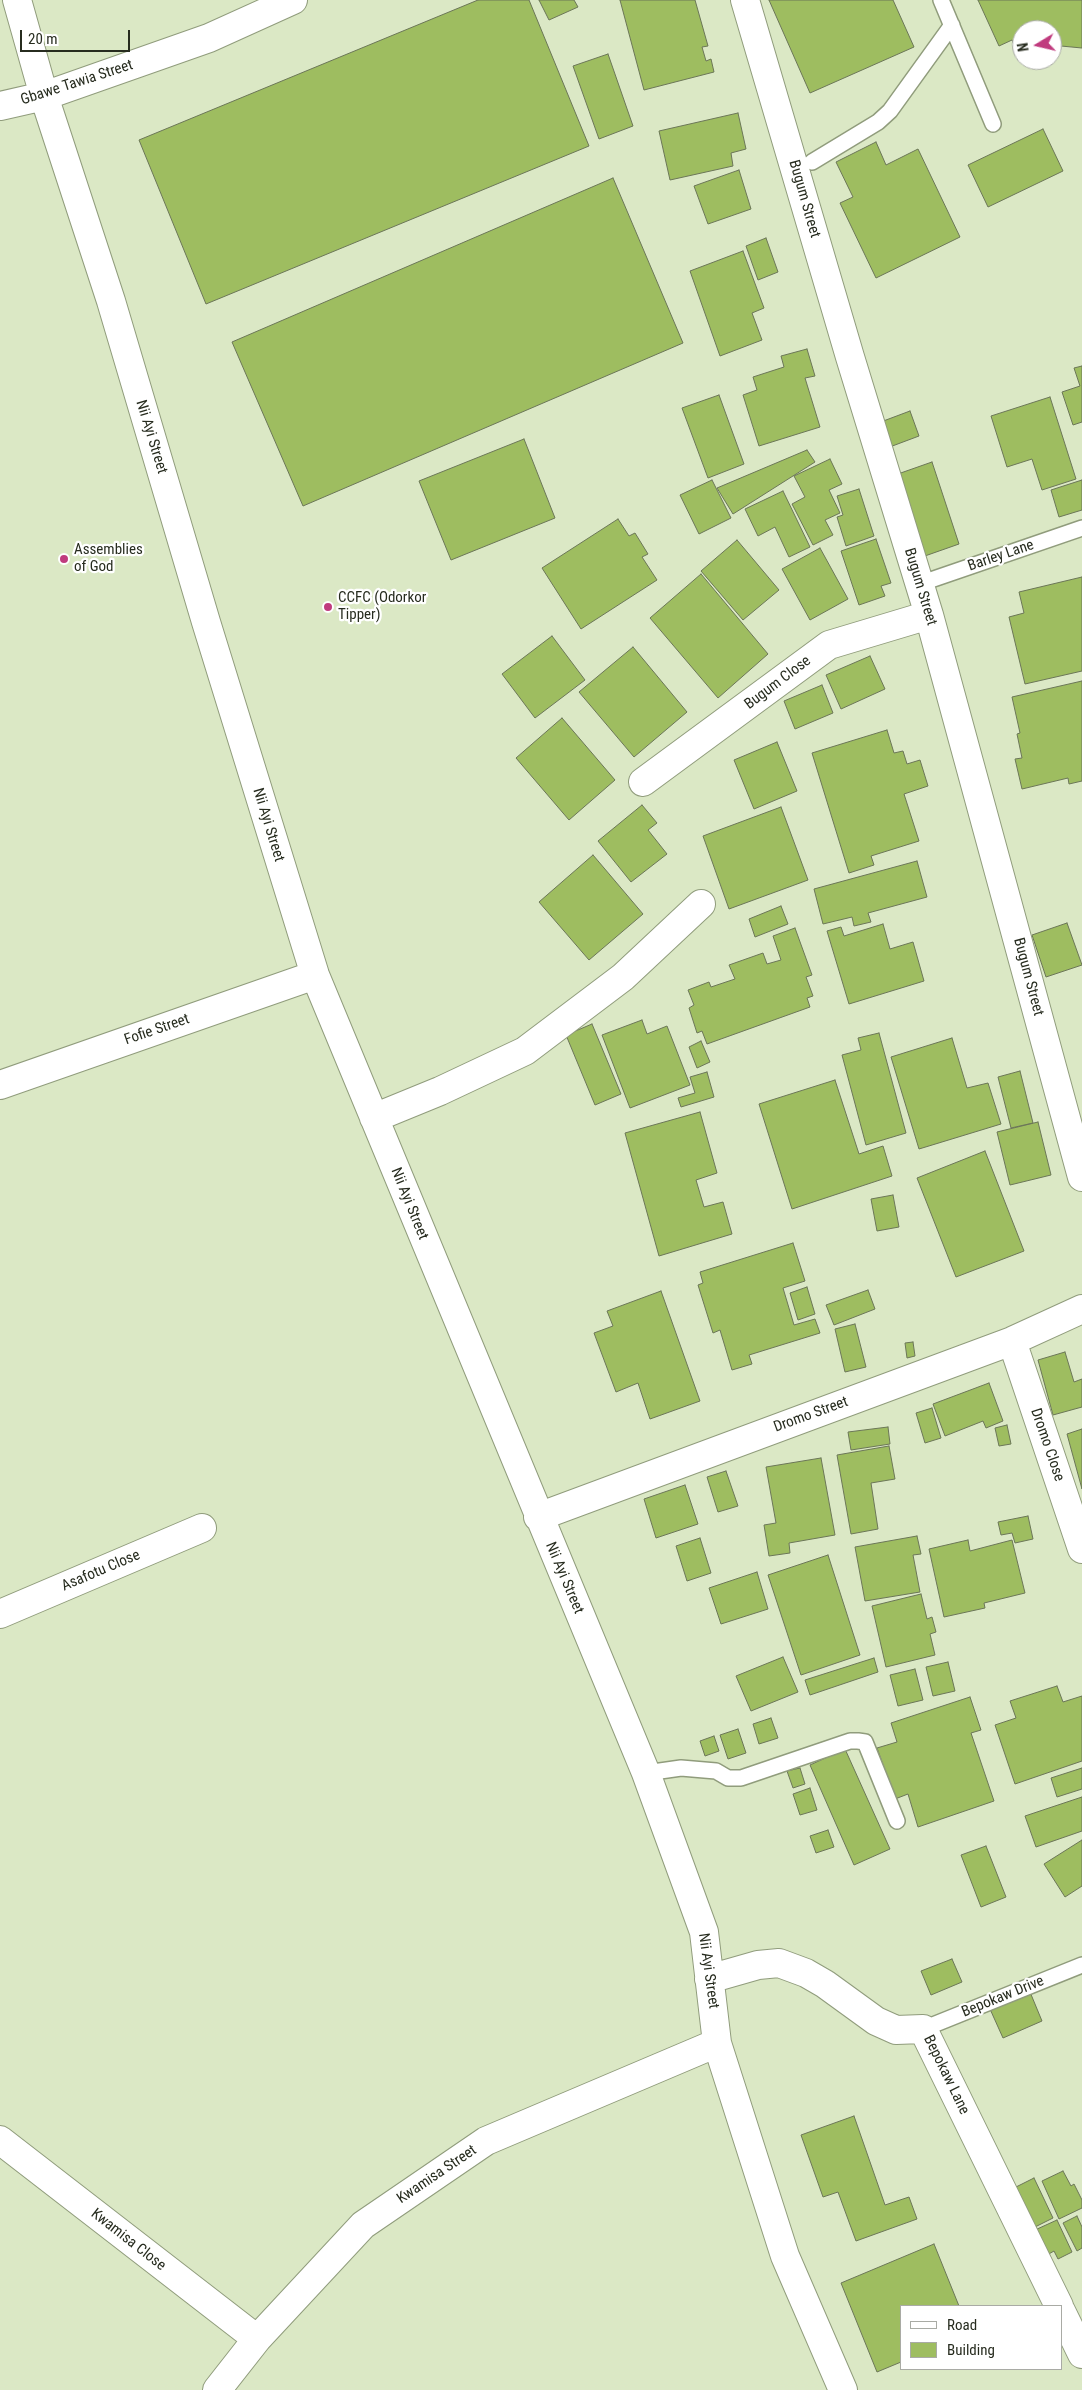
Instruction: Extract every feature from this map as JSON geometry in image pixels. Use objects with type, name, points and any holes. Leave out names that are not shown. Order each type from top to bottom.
[{"type":"street","name":"Nii Ayi Street","points":[[17,0],[44,96],[111,301],[206,622],[314,975],[646,1773],[704,1932],[717,2043],[784,2256],[843,2390]]},
{"type":"street","name":"Gbawe Tawia Street","points":[[0,106],[44,96],[209,38],[293,0]]},
{"type":"street","name":"Bugum Street","points":[[745,0],[929,615],[1082,1177]]},
{"type":"street","name":"Bugum Close","points":[[643,782],[828,645],[929,615]]},
{"type":"street","points":[[374,1118],[440,1092],[524,1051],[623,977],[701,904]]},
{"type":"street","name":"Fofie Street","points":[[0,1085],[314,975]]},
{"type":"street","name":"Dromo Street","points":[[538,1517],[1012,1341],[1082,1309]]},
{"type":"street","name":"Dromo Close","points":[[1012,1341],[1082,1549]]},
{"type":"street","name":"Asafotu Close","points":[[0,1614],[202,1528]]},
{"type":"street","name":"Bepokaw Lane","points":[[709,1979],[758,1964],[779,1963],[806,1973],[825,1984],[876,2021],[896,2030],[923,2029],[1059,2305]]},
{"type":"street","name":"Kwamisa Street","points":[[217,2390],[257,2339],[363,2226],[486,2141],[717,2043]]},
{"type":"street","name":"Kwamisa Close","points":[[0,2140],[257,2339]]},
{"type":"street","points":[[1062,2312],[1082,2354]]},
{"type":"lane","points":[[941,0],[993,124]]},
{"type":"lane","points":[[812,162],[878,122],[890,111],[952,25]]},
{"type":"lane","name":"Barley Lane","points":[[919,584],[1082,528]]},
{"type":"lane","points":[[646,1773],[681,1768],[716,1772],[728,1778],[741,1778],[850,1741],[865,1742],[897,1821]]},
{"type":"lane","name":"Bepokaw Drive","points":[[923,2029],[1082,1965]]},
{"type":"building","points":[[478,0],[529,0],[589,146],[206,304],[139,140]]},
{"type":"building","points":[[539,0],[574,0],[578,7],[549,20]]},
{"type":"building","points":[[620,0],[695,0],[708,46],[702,47],[706,61],[711,59],[714,72],[644,90]]},
{"type":"building","points":[[769,0],[893,0],[914,47],[810,93]]},
{"type":"building","points":[[978,0],[1082,0],[1082,48],[1062,46],[1062,20],[1012,20],[1012,40],[999,46]]},
{"type":"building","points":[[608,54],[633,126],[599,139],[573,66]]},
{"type":"building","points":[[738,113],[746,149],[731,153],[733,166],[670,180],[659,131]]},
{"type":"building","points":[[1043,129],[1063,171],[988,207],[968,165]]},
{"type":"building","points":[[876,142],[886,165],[918,149],[960,237],[876,278],[840,203],[853,197],[836,162]]},
{"type":"building","points":[[739,170],[751,209],[708,224],[694,186]]},
{"type":"building","points":[[613,178],[683,343],[303,506],[232,342]]},
{"type":"building","points":[[766,238],[778,272],[758,280],[746,246]]},
{"type":"building","points":[[743,251],[764,308],[752,313],[762,340],[720,356],[690,271]]},
{"type":"building","points":[[807,349],[815,376],[805,378],[820,427],[759,446],[743,395],[757,390],[753,377],[784,367],[781,356]]},
{"type":"building","points":[[1082,366],[1082,422],[1073,425],[1062,392],[1080,386],[1074,368]]},
{"type":"building","points":[[719,395],[744,464],[708,478],[682,408]]},
{"type":"building","points":[[1050,397],[1076,479],[1042,490],[1032,459],[1007,467],[991,416]]},
{"type":"building","points":[[910,411],[919,436],[887,448],[878,423]]},
{"type":"building","points":[[524,439],[555,518],[451,560],[419,481]]},
{"type":"building","points":[[807,450],[815,462],[733,514],[717,488]]},
{"type":"building","points":[[830,459],[842,484],[829,490],[840,513],[825,520],[833,535],[813,545],[792,504],[805,497],[794,476]]},
{"type":"building","points":[[932,462],[959,544],[922,557],[895,475]]},
{"type":"building","points":[[712,480],[731,518],[699,534],[680,495]]},
{"type":"building","points":[[1082,480],[1082,510],[1059,517],[1051,490]]},
{"type":"building","points":[[859,489],[874,536],[846,546],[837,517],[843,515],[837,496]]},
{"type":"building","points":[[783,491],[810,547],[789,557],[775,527],[758,536],[745,509]]},
{"type":"building","points":[[618,519],[629,536],[635,533],[648,554],[642,557],[657,580],[581,629],[542,568]]},
{"type":"building","points":[[876,539],[891,583],[881,586],[885,596],[859,605],[841,551]]},
{"type":"building","points":[[737,540],[779,590],[743,620],[701,571]]},
{"type":"building","points":[[820,548],[848,599],[810,620],[782,569]]},
{"type":"building","points":[[701,574],[768,654],[718,698],[650,618]]},
{"type":"building","points":[[1082,577],[1082,671],[1025,684],[1009,617],[1024,613],[1019,592]]},
{"type":"building","points":[[552,636],[585,680],[535,718],[502,674]]},
{"type":"building","points":[[633,647],[687,712],[634,757],[579,692]]},
{"type":"building","points":[[870,656],[885,689],[841,709],[826,675]]},
{"type":"building","points":[[1082,681],[1082,781],[1069,784],[1068,778],[1022,789],[1015,759],[1022,758],[1017,734],[1020,733],[1012,697]]},
{"type":"building","points":[[822,685],[833,713],[795,729],[784,701]]},
{"type":"building","points":[[562,718],[615,780],[569,820],[516,758]]},
{"type":"building","points":[[887,730],[894,753],[903,751],[907,764],[920,760],[928,786],[904,794],[919,841],[871,856],[874,865],[849,873],[812,753]]},
{"type":"building","points":[[777,742],[797,791],[754,809],[734,760]]},
{"type":"building","points":[[642,805],[657,823],[648,830],[667,854],[631,882],[598,841]]},
{"type":"building","points":[[781,807],[808,880],[729,909],[703,836]]},
{"type":"building","points":[[593,855],[643,914],[589,960],[539,902]]},
{"type":"building","points":[[917,861],[927,897],[868,913],[871,922],[854,926],[852,917],[823,924],[814,889]]},
{"type":"building","points":[[781,906],[788,924],[755,937],[749,919]]},
{"type":"building","points":[[1067,923],[1082,965],[1046,977],[1032,935]]},
{"type":"building","points":[[883,924],[890,949],[913,942],[924,981],[849,1004],[827,931],[841,927],[844,936]]},
{"type":"building","points":[[795,928],[812,975],[806,977],[813,996],[807,998],[810,1007],[707,1044],[702,1031],[697,1033],[689,1008],[694,1005],[688,990],[709,982],[711,987],[735,979],[729,965],[763,953],[767,964],[781,960],[773,936]]},
{"type":"building","points":[[642,1020],[647,1034],[667,1026],[690,1085],[630,1108],[602,1035]]},
{"type":"building","points":[[592,1024],[621,1094],[595,1105],[566,1035]]},
{"type":"building","points":[[879,1033],[906,1133],[866,1145],[842,1055],[861,1050],[858,1038]]},
{"type":"building","points":[[952,1038],[967,1088],[988,1083],[1001,1124],[919,1149],[891,1057]]},
{"type":"building","points":[[701,1041],[710,1062],[697,1068],[689,1047]]},
{"type":"building","points":[[1020,1071],[1033,1123],[1011,1128],[998,1077]]},
{"type":"building","points":[[707,1072],[714,1097],[681,1107],[678,1098],[695,1093],[690,1077]]},
{"type":"building","points":[[835,1080],[859,1154],[883,1146],[892,1176],[792,1209],[759,1104]]},
{"type":"building","points":[[700,1112],[717,1173],[696,1180],[704,1207],[723,1202],[732,1234],[659,1256],[625,1133]]},
{"type":"building","points":[[1038,1122],[1051,1175],[1010,1185],[997,1132]]},
{"type":"building","points":[[985,1151],[1024,1251],[956,1277],[917,1178]]},
{"type":"building","points":[[893,1195],[899,1227],[877,1231],[871,1199]]},
{"type":"building","points":[[793,1243],[805,1281],[783,1288],[794,1325],[815,1319],[820,1333],[749,1355],[752,1364],[732,1370],[720,1330],[713,1333],[698,1285],[703,1283],[700,1272]]},
{"type":"building","points":[[807,1287],[815,1314],[798,1320],[790,1293]]},
{"type":"building","points":[[868,1290],[875,1309],[834,1325],[826,1305]]},
{"type":"building","points":[[661,1291],[700,1401],[650,1419],[638,1383],[616,1392],[594,1333],[613,1326],[607,1311]]},
{"type":"building","points":[[855,1324],[866,1367],[845,1372],[835,1329]]},
{"type":"building","points":[[913,1342],[915,1356],[907,1358],[905,1343]]},
{"type":"building","points":[[1065,1352],[1074,1382],[1082,1379],[1082,1407],[1053,1415],[1038,1360]]},
{"type":"building","points":[[989,1383],[1003,1421],[986,1428],[983,1421],[945,1436],[933,1404]]},
{"type":"building","points":[[932,1408],[941,1438],[925,1443],[916,1413]]},
{"type":"building","points":[[1007,1425],[1011,1444],[999,1446],[995,1428]]},
{"type":"building","points":[[888,1427],[890,1444],[851,1450],[848,1432]]},
{"type":"building","points":[[1082,1429],[1082,1489],[1067,1434]]},
{"type":"building","points":[[889,1446],[895,1479],[871,1483],[878,1529],[851,1534],[837,1455]]},
{"type":"building","points":[[821,1458],[835,1535],[789,1543],[790,1553],[769,1556],[764,1525],[776,1523],[766,1467]]},
{"type":"building","points":[[726,1471],[738,1506],[718,1512],[707,1477]]},
{"type":"building","points":[[685,1485],[698,1524],[656,1538],[644,1499]]},
{"type":"building","points":[[1028,1516],[1033,1539],[1015,1543],[1012,1533],[1001,1535],[998,1522]]},
{"type":"building","points":[[917,1536],[921,1554],[913,1555],[920,1592],[865,1601],[855,1547]]},
{"type":"building","points":[[700,1538],[711,1573],[687,1581],[676,1546]]},
{"type":"building","points":[[968,1540],[970,1551],[1012,1540],[1025,1593],[984,1603],[985,1608],[944,1617],[929,1549]]},
{"type":"building","points":[[828,1555],[860,1655],[801,1675],[768,1575]]},
{"type":"building","points":[[757,1572],[768,1609],[721,1624],[709,1588]]},
{"type":"building","points":[[921,1594],[927,1619],[932,1617],[936,1632],[930,1634],[935,1655],[886,1667],[872,1606]]},
{"type":"building","points":[[783,1657],[798,1692],[751,1711],[736,1676]]},
{"type":"building","points":[[874,1658],[878,1672],[810,1695],[805,1680]]},
{"type":"building","points":[[948,1662],[955,1691],[933,1696],[926,1667]]},
{"type":"building","points":[[915,1669],[923,1700],[898,1706],[890,1675]]},
{"type":"building","points":[[1057,1686],[1063,1702],[1082,1696],[1082,1761],[1015,1784],[995,1725],[1016,1718],[1010,1701]]},
{"type":"building","points":[[970,1697],[981,1730],[971,1733],[994,1801],[918,1827],[908,1794],[895,1799],[877,1748],[897,1742],[891,1723]]},
{"type":"building","points":[[771,1718],[778,1738],[759,1744],[753,1724]]},
{"type":"building","points":[[738,1729],[746,1753],[728,1759],[720,1735]]},
{"type":"building","points":[[714,1736],[719,1751],[705,1756],[700,1741]]},
{"type":"building","points":[[845,1749],[890,1849],[854,1865],[810,1765]]},
{"type":"building","points":[[800,1768],[805,1784],[793,1788],[787,1771]]},
{"type":"building","points":[[1082,1768],[1082,1789],[1057,1797],[1051,1778]]},
{"type":"building","points":[[810,1788],[817,1810],[800,1815],[793,1794]]},
{"type":"building","points":[[1082,1797],[1082,1831],[1036,1847],[1025,1816]]},
{"type":"building","points":[[828,1830],[834,1847],[816,1853],[810,1836]]},
{"type":"building","points":[[1082,1840],[1082,1886],[1065,1897],[1044,1864]]},
{"type":"building","points":[[986,1846],[1006,1897],[981,1907],[961,1855]]},
{"type":"building","points":[[952,1959],[962,1982],[931,1995],[921,1971]]},
{"type":"building","points":[[1030,1992],[1042,2021],[1003,2038],[990,2009]]},
{"type":"building","points":[[854,2116],[885,2205],[909,2197],[917,2219],[856,2241],[838,2192],[823,2197],[801,2135]]},
{"type":"building","points":[[1063,2171],[1071,2186],[1074,2184],[1082,2200],[1082,2208],[1059,2219],[1042,2181]]},
{"type":"building","points":[[1034,2178],[1053,2218],[1031,2229],[1012,2189]]},
{"type":"building","points":[[1077,2216],[1082,2227],[1082,2248],[1077,2251],[1063,2223]]},
{"type":"building","points":[[1057,2220],[1072,2252],[1058,2259],[1054,2251],[1047,2255],[1035,2230]]},
{"type":"building","points":[[934,2244],[959,2305],[900,2305],[900,2362],[877,2372],[841,2283]]},
{"type":"place","name":"Assemblies of God","points":[[64,559]]},
{"type":"place","name":"CCFC (Odorkor Tipper)","points":[[328,607]]}]
